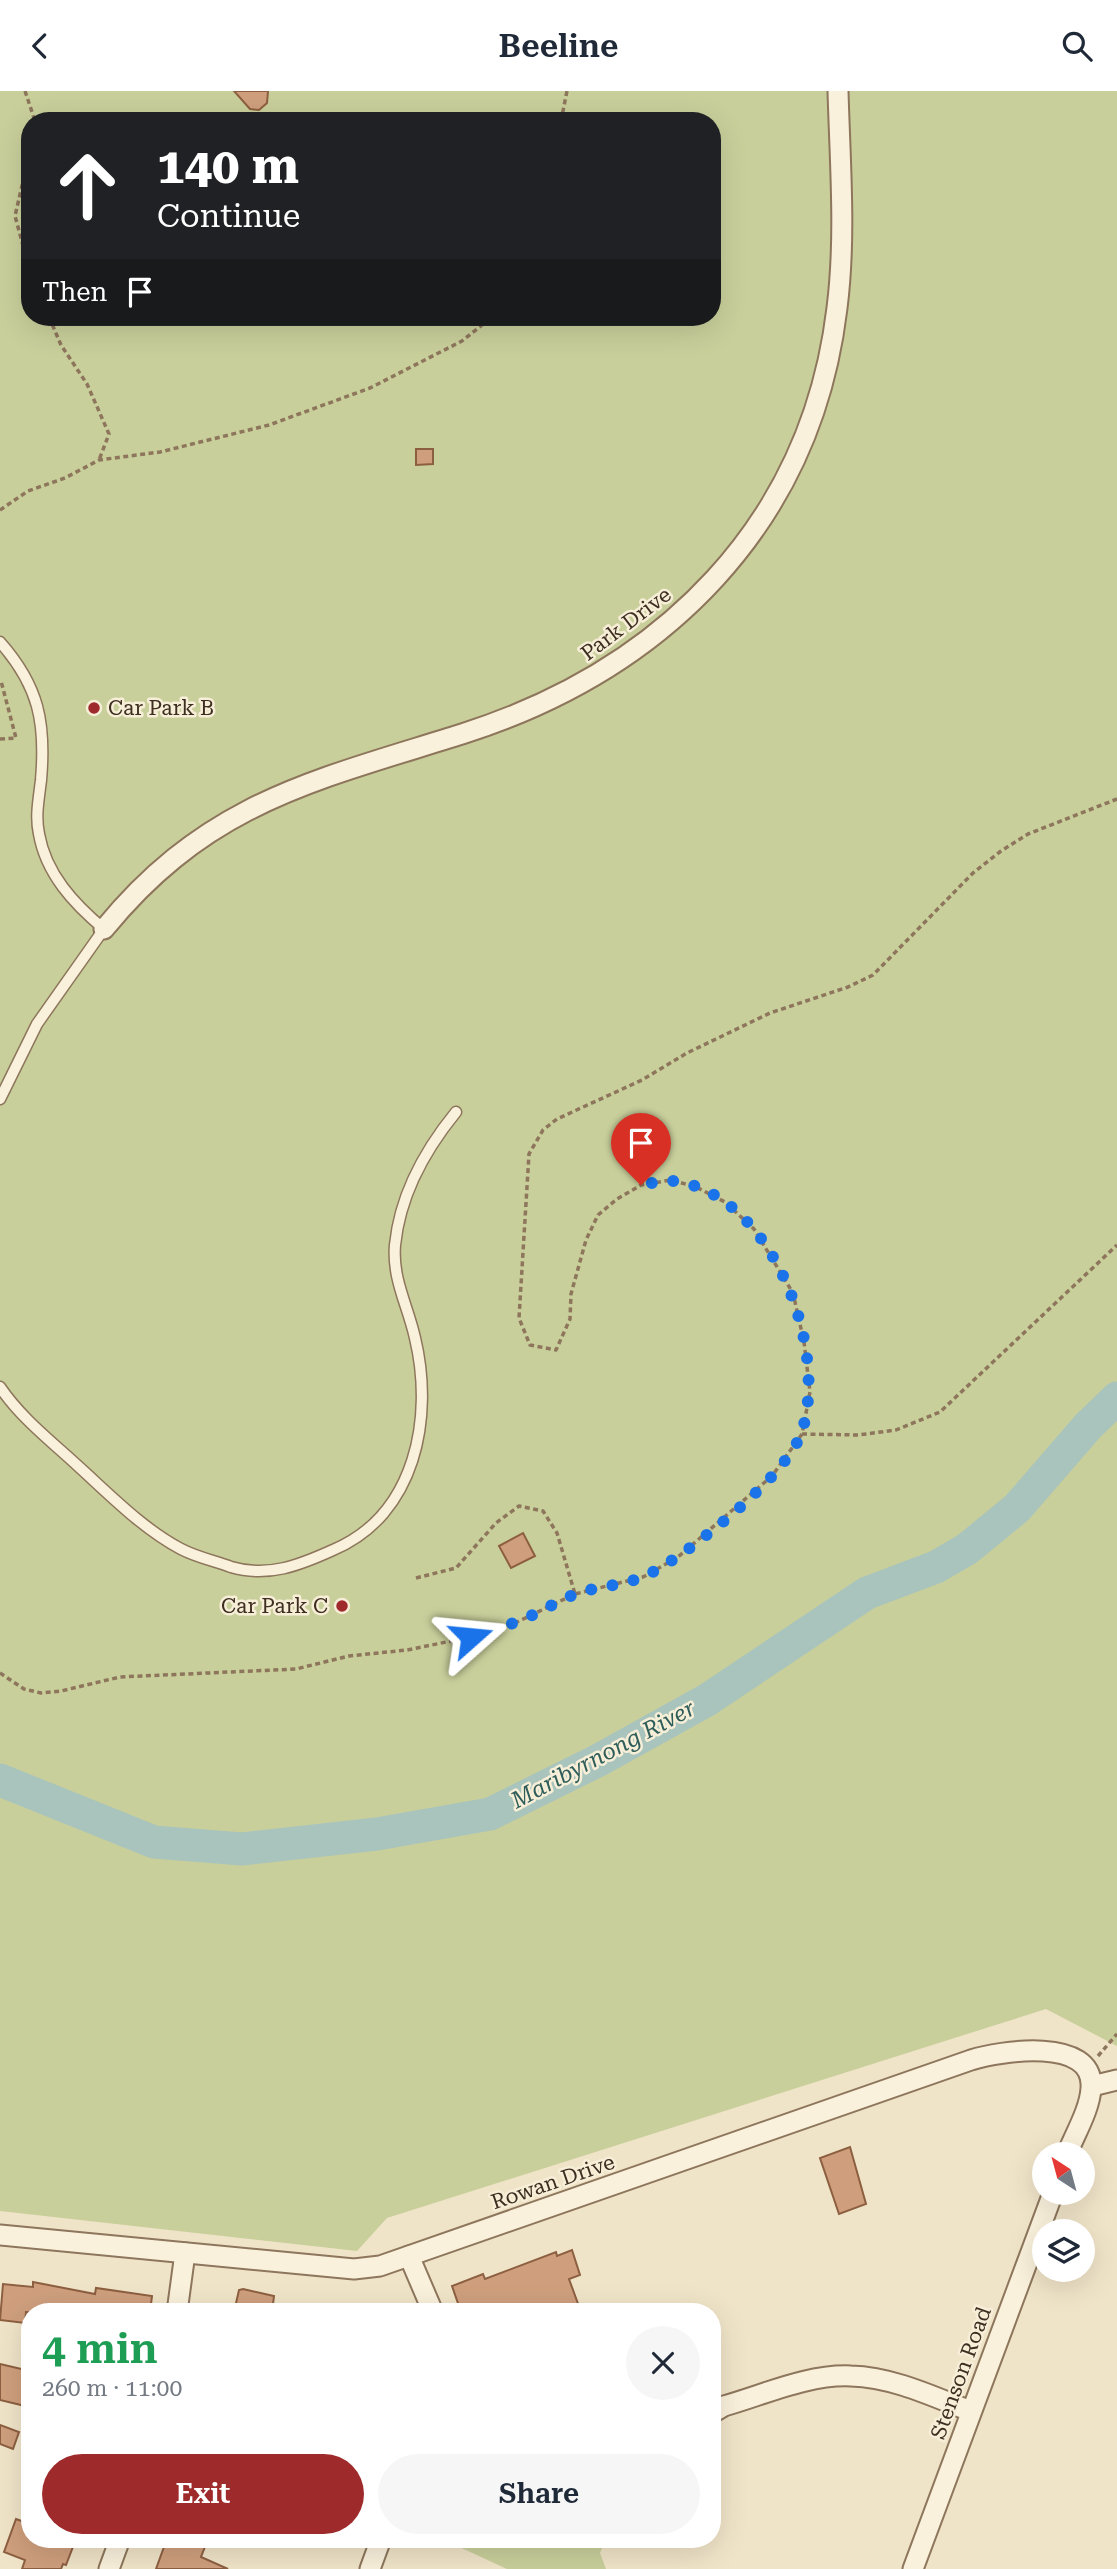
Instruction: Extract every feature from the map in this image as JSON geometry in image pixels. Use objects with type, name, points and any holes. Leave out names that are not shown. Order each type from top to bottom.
[{"type":"street","name":"Park Drive","points":[[104,929],[159,869],[233,816],[281,793],[506,720],[561,696],[637,650],[712,583],[755,529],[784,480],[807,429],[823,381],[839,286],[838,91]]},
{"type":"street","name":"Rowan Drive","points":[[0,2235],[354,2269],[380,2266],[987,2055],[1017,2050],[1045,2051],[1067,2057],[1089,2078]]},
{"type":"street","points":[[1070,2142],[1089,2078],[1117,2080]]},
{"type":"street","name":"Stenson Road","points":[[913,2569],[1048,2205]]},
{"type":"street","points":[[178,2303],[185,2253]]},
{"type":"street","points":[[409,2256],[429,2303]]},
{"type":"street","points":[[721,2406],[805,2382],[849,2375],[910,2388],[971,2410]]},
{"type":"street","points":[[109,2569],[117,2548]]},
{"type":"street","points":[[370,2569],[378,2548]]},
{"type":"lane","points":[[0,642],[24,673],[41,718],[44,747],[37,818],[41,844],[69,898],[104,929],[37,1024],[0,1099]]},
{"type":"lane","points":[[0,1387],[29,1422],[120,1505],[182,1549],[235,1568],[276,1571],[337,1549],[370,1529],[400,1489],[417,1456],[423,1378],[415,1336],[397,1274],[395,1247],[411,1184],[425,1154],[456,1112]]},
{"type":"path","points":[[25,91],[32,112]]},
{"type":"path","points":[[563,112],[567,91]]},
{"type":"path","points":[[21,190],[15,216],[21,238]]},
{"type":"path","points":[[53,326],[61,345],[87,384],[109,434],[99,460]]},
{"type":"path","points":[[0,510],[28,491],[65,478],[99,460],[160,452],[269,425],[370,388],[462,341],[481,326]]},
{"type":"path","points":[[0,739],[16,738],[1,681]]},
{"type":"path","points":[[0,1673],[24,1689],[41,1693],[120,1677],[296,1669],[349,1656],[407,1650],[471,1637],[517,1622],[575,1594],[643,1577],[678,1557],[772,1476],[802,1434],[810,1392],[804,1342],[793,1293],[754,1229],[725,1202],[696,1187],[671,1180],[641,1185],[617,1199],[598,1215],[586,1240],[571,1294],[570,1319],[556,1350],[530,1345],[519,1318],[529,1154],[543,1130],[557,1119],[642,1080],[687,1052],[770,1013],[848,988],[873,975],[973,873],[1001,851],[1028,834],[1117,799]]},
{"type":"path","points":[[802,1434],[858,1435],[896,1430],[940,1412],[1117,1245]]},
{"type":"path","points":[[416,1578],[456,1568],[496,1523],[519,1506],[543,1511],[557,1533],[575,1594]]},
{"type":"path","points":[[1089,2078],[1117,2034]]},
{"type":"green space","points":[[0,91],[1117,91],[1117,2046],[1046,2009],[387,2218],[357,2251],[0,2211]]},
{"type":"green space","points":[[462,2548],[602,2548],[600,2553],[606,2569],[507,2569]]},
{"type":"building","points":[[234,91],[268,91],[267,103],[259,110],[250,109]]},
{"type":"building","points":[[416,449],[433,449],[433,464],[416,465]]},
{"type":"building","points":[[523,1533],[535,1556],[511,1568],[499,1546]]},
{"type":"building","points":[[850,2147],[866,2204],[839,2214],[820,2158]]},
{"type":"building","points":[[572,2250],[580,2275],[569,2279],[578,2303],[458,2303],[452,2286],[483,2274],[485,2279],[556,2252],[557,2256]]},
{"type":"building","points":[[33,2282],[95,2294],[96,2288],[152,2296],[151,2303],[21,2303],[21,2323],[0,2320],[3,2284],[33,2287]]},
{"type":"building","points":[[239,2290],[274,2296],[273,2303],[236,2303]]},
{"type":"building","points":[[0,2364],[21,2369],[21,2405],[0,2400]]},
{"type":"building","points":[[0,2425],[19,2432],[13,2449],[0,2444]]},
{"type":"building","points":[[16,2519],[21,2521],[21,2548],[72,2548],[66,2565],[63,2564],[61,2569],[22,2569],[25,2560],[4,2552]]},
{"type":"building","points":[[164,2548],[204,2548],[201,2557],[228,2569],[156,2569]]},
{"type":"waterway","name":"Maribyrnong River","points":[[0,1780],[154,1842],[242,1849],[377,1834],[490,1814],[599,1760],[707,1700],[867,1593],[936,1567],[967,1549],[1017,1508],[1088,1426],[1117,1398]]},
{"type":"place","name":"Car Park B","points":[[94,708]]},
{"type":"place","name":"Car Park C","points":[[342,1606]]},
{"type":"route","points":[[471,1637],[517,1622],[575,1594],[605,1589],[643,1577],[678,1557],[772,1476],[802,1434],[810,1392],[804,1342],[793,1293],[754,1229],[725,1202],[696,1187],[671,1180],[641,1185]]}]
